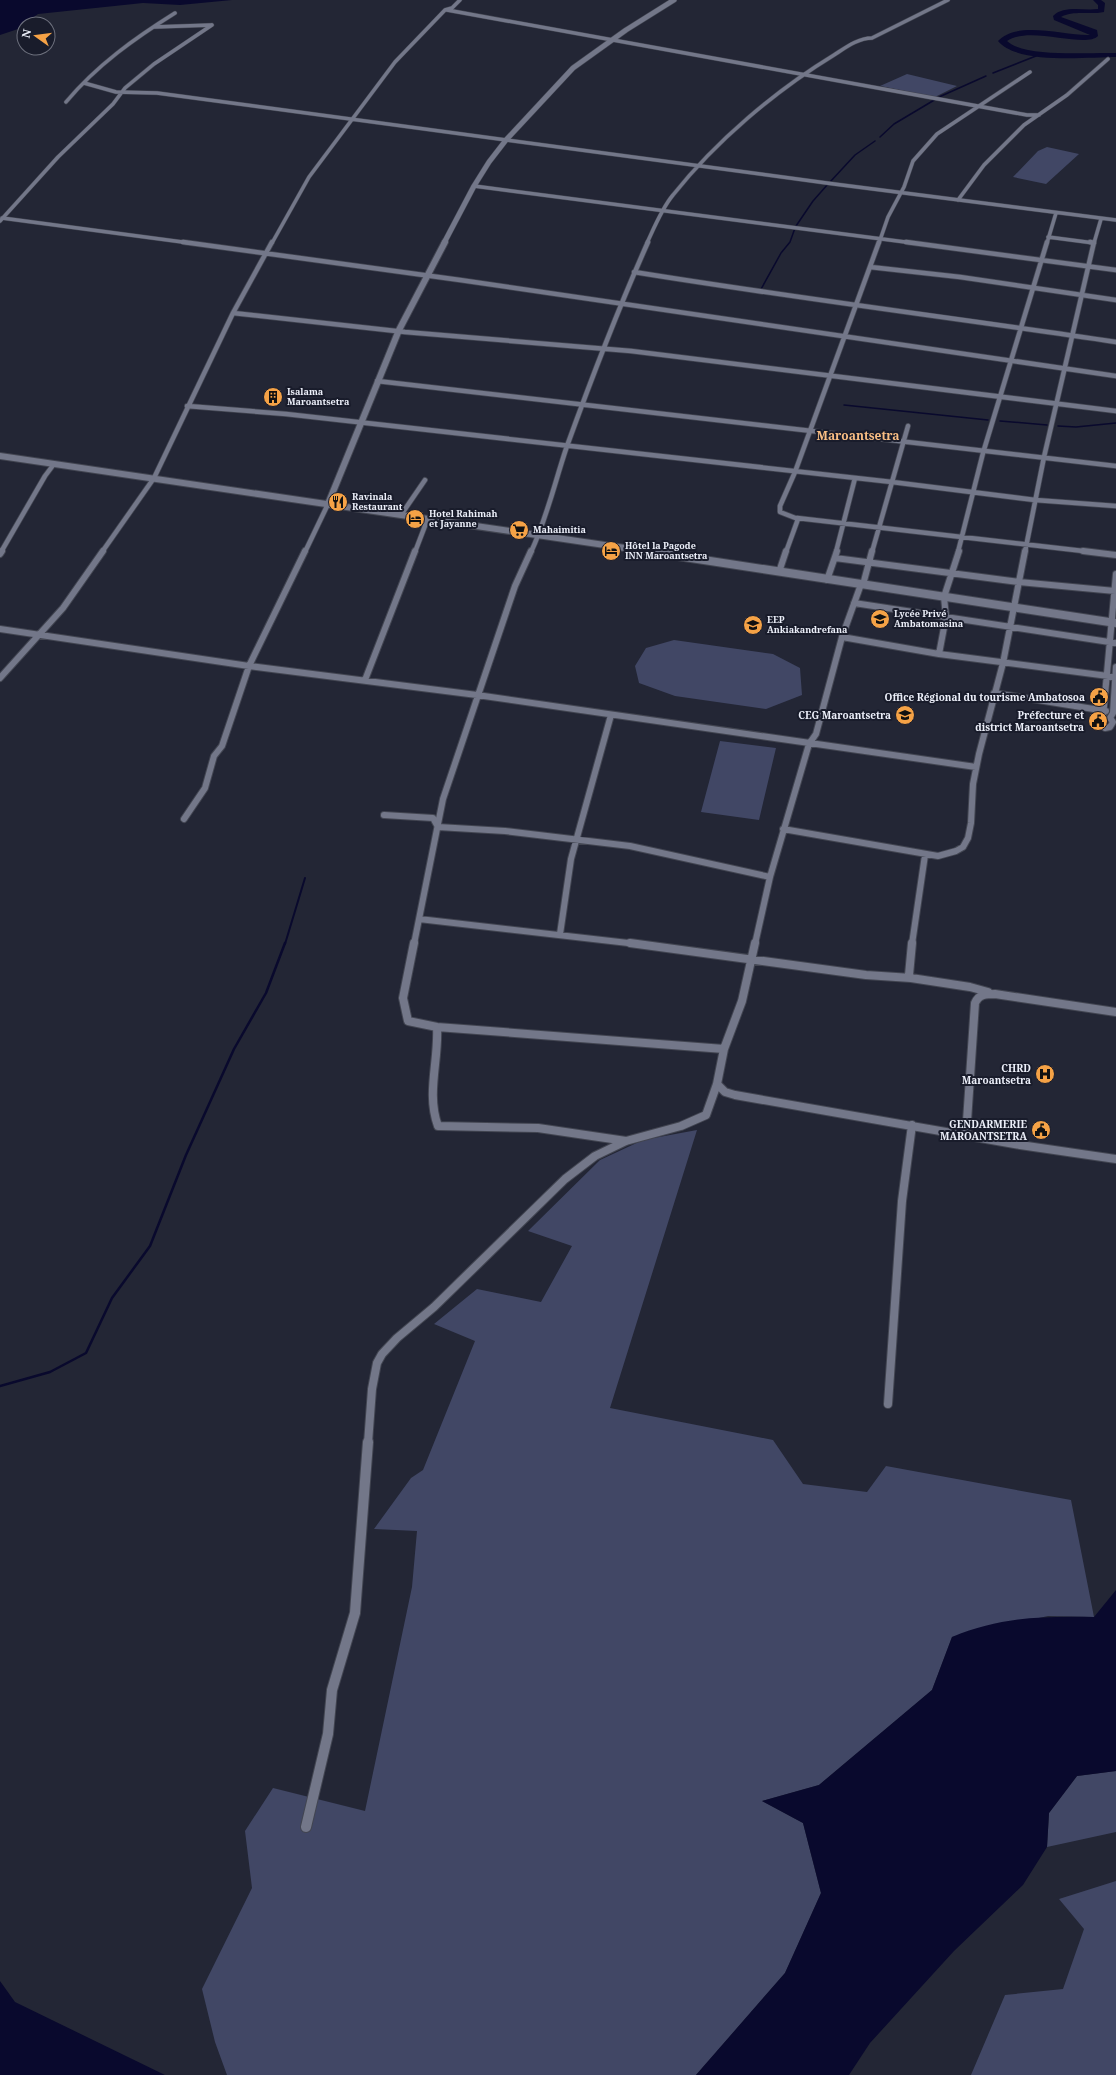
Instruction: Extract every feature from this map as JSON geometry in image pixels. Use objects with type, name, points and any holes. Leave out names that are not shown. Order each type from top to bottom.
[{"type":"street","points":[[0,678],[52,621],[154,478],[187,406],[233,313],[309,176],[395,62],[445,10],[451,8],[460,0]]},
{"type":"street","points":[[184,819],[205,787],[214,755],[222,746],[249,666],[328,504],[399,330],[426,275],[474,186],[506,140],[573,68],[611,40],[674,0]]},
{"type":"street","points":[[724,1049],[577,1040],[437,1027],[408,1020],[406,1018],[403,1003],[443,798],[464,741],[477,695],[515,586],[539,535],[567,447],[620,304],[650,238],[672,196],[722,141],[803,74],[849,46],[865,38],[872,38],[948,0]]},
{"type":"street","points":[[445,10],[1027,115],[1039,115]]},
{"type":"street","points":[[66,102],[111,58],[174,13]]},
{"type":"street","points":[[1,220],[58,157],[113,103],[126,87],[154,64],[212,25],[152,28]]},
{"type":"street","points":[[958,200],[984,165],[1024,125],[1069,93],[1108,59]]},
{"type":"street","points":[[1030,72],[937,134],[913,161],[900,194],[888,217],[858,304],[845,335],[795,472],[779,510],[784,515],[797,518],[1116,555]]},
{"type":"street","points":[[84,83],[98,88],[122,92],[157,93],[823,182],[900,194],[1116,220]]},
{"type":"street","points":[[474,186],[1116,270]]},
{"type":"street","points":[[938,654],[946,617],[944,597],[963,538],[983,452],[1056,213]]},
{"type":"street","points":[[783,829],[925,855],[947,855],[955,853],[965,844],[972,815],[972,791],[976,767],[1003,663],[1044,459],[1074,336],[1094,243],[1101,219]]},
{"type":"street","points":[[1,220],[426,275],[620,304],[845,335],[1116,376]]},
{"type":"street","points":[[1048,237],[1094,243]]},
{"type":"street","points":[[870,267],[957,276],[1116,300]]},
{"type":"street","points":[[634,272],[746,290],[858,304],[1116,342]]},
{"type":"street","points":[[233,313],[399,330],[405,332],[604,348],[1116,411]]},
{"type":"street","points":[[377,381],[809,432],[821,435],[1116,466]]},
{"type":"street","points":[[187,406],[268,412],[567,447],[892,482],[1035,500],[1116,506]]},
{"type":"street","points":[[306,1827],[328,1734],[332,1690],[356,1614],[372,1389],[377,1363],[382,1354],[397,1338],[434,1307],[565,1179],[595,1156],[626,1141],[681,1126],[706,1115],[717,1084],[724,1049],[742,1001],[750,960],[783,829],[809,744],[816,734],[842,637],[862,585],[878,528],[905,443],[904,438],[908,426]]},
{"type":"street","points":[[0,456],[428,518],[1114,623]]},
{"type":"street","points":[[1044,459],[1116,469]]},
{"type":"street","points":[[0,554],[44,476],[54,464]]},
{"type":"street","points":[[827,580],[835,558],[855,478]]},
{"type":"street","points":[[401,514],[425,480]]},
{"type":"street","points":[[365,680],[428,518]]},
{"type":"street","points":[[779,572],[797,518]]},
{"type":"street","points":[[835,558],[1019,582],[1114,591]]},
{"type":"street","points":[[1116,574],[1114,591],[1114,623],[1109,642],[1103,717],[1099,724],[1102,727],[1107,728],[1111,726],[1113,722],[1110,718],[1114,713],[1116,667]]},
{"type":"street","points":[[854,603],[1116,643]]},
{"type":"street","points":[[0,629],[249,666],[477,695],[611,716],[976,767]]},
{"type":"street","points":[[842,637],[938,654],[1115,677]]},
{"type":"street","points":[[994,693],[1114,713]]},
{"type":"street","points":[[560,934],[571,859],[590,788],[600,760],[611,716]]},
{"type":"street","points":[[384,815],[408,817],[413,815],[433,818],[438,827]]},
{"type":"street","points":[[438,827],[505,831],[630,846],[770,877]]},
{"type":"street","points":[[911,978],[908,970],[925,855]]},
{"type":"street","points":[[419,919],[560,934],[866,975],[911,978],[970,987],[996,994],[1116,1012]]},
{"type":"street","points":[[966,1136],[975,1003],[978,997],[982,994],[996,994]]},
{"type":"street","points":[[437,1027],[438,1043],[432,1113],[438,1126],[538,1128],[626,1141]]},
{"type":"street","points":[[717,1084],[725,1092],[735,1095],[1053,1151],[1116,1159]]},
{"type":"street","points":[[888,1404],[902,1201],[912,1125]]},
{"type":"shaded area","points":[[0,0],[232,0],[180,5],[143,3],[38,14],[35,16],[16,16],[16,30],[0,35]]},
{"type":"shaded area","points":[[907,74],[957,86],[935,97],[880,86]]},
{"type":"shaded area","points":[[1047,147],[1079,154],[1046,184],[1013,177],[1038,151]]},
{"type":"shaded area","points":[[674,640],[773,654],[800,668],[802,695],[766,709],[675,696],[639,683],[635,666],[646,648]]},
{"type":"shaded area","points":[[720,741],[776,748],[759,820],[701,812]]},
{"type":"shaded area","points":[[697,1130],[610,1408],[773,1440],[803,1484],[867,1492],[886,1466],[1071,1500],[1094,1617],[1048,1616],[952,1637],[932,1690],[819,1785],[762,1801],[803,1823],[821,1893],[785,1973],[696,2075],[227,2075],[215,2042],[202,1989],[252,1888],[245,1831],[273,1788],[365,1811],[412,1587],[417,1531],[374,1529],[411,1478],[423,1470],[475,1341],[434,1324],[477,1289],[541,1302],[572,1246],[528,1231],[600,1160],[643,1140]]},
{"type":"shaded area","points":[[1116,1590],[1116,1771],[1077,1776],[1049,1813],[1047,1847],[1023,1885],[954,1951],[870,2043],[849,2075],[696,2075],[785,1973],[821,1893],[803,1823],[762,1801],[819,1785],[932,1690],[952,1637],[988,1625],[1022,1619],[1094,1617]]},
{"type":"shaded area","points":[[1116,1771],[1116,1832],[1047,1847],[1049,1813],[1077,1776]]},
{"type":"shaded area","points":[[1116,1881],[1116,2075],[971,2075],[1005,1995],[1063,1989],[1084,1929],[1059,1899]]},
{"type":"shaded area","points":[[0,1981],[15,2002],[165,2075],[0,2075]]},
{"type":"waterway","points":[[1097,0],[1102,5],[1101,10],[1090,12],[1072,11],[1062,13],[1057,16],[1057,18],[1094,32],[1094,36],[1092,37],[1045,33],[1020,33],[1010,36],[1002,41],[1009,47],[1037,54],[1116,55]]},
{"type":"waterway","points":[[993,73],[1041,54]]},
{"type":"waterway","points":[[939,97],[986,76]]},
{"type":"waterway","points":[[880,137],[894,124],[936,99]]},
{"type":"waterway","points":[[830,182],[855,155],[875,141]]},
{"type":"waterway","points":[[796,226],[813,201],[828,184]]},
{"type":"waterway","points":[[760,291],[781,253],[790,242],[795,228]]},
{"type":"waterway","points":[[844,405],[988,420]]},
{"type":"waterway","points":[[1000,421],[1047,425]]},
{"type":"waterway","points":[[1058,426],[1076,427],[1116,423]]},
{"type":"waterway","points":[[285,944],[305,878]]},
{"type":"waterway","points":[[0,1386],[50,1372],[86,1353],[112,1298],[150,1246],[186,1155],[234,1049],[266,993],[285,943]]},
{"type":"place","name":"Isalama Maroantsetra","points":[[273,397]]},
{"type":"place","name":"Ravinala Restaurant","points":[[338,502]]},
{"type":"place","name":"Hotel Rahimah et Jayanne","points":[[415,519]]},
{"type":"place","name":"Mahaimitia","points":[[519,530]]},
{"type":"place","name":"Hôtel la Pagode INN Maroantsetra","points":[[611,551]]},
{"type":"place","name":"Lycée Privé Ambatomasina","points":[[880,619]]},
{"type":"place","name":"EEP Ankiakandrefana","points":[[753,625]]},
{"type":"place","name":"Office Régional du tourisme Ambatosoa","points":[[1099,697]]},
{"type":"place","name":"CEG Maroantsetra","points":[[905,715]]},
{"type":"place","name":"Préfecture et district Maroantsetra","points":[[1098,721]]},
{"type":"place","name":"CHRD Maroantsetra","points":[[1045,1074]]},
{"type":"place","name":"GENDARMERIE MAROANTSETRA","points":[[1041,1130]]},
{"type":"district","name":"Maroantsetra","points":[[858,436]]}]
